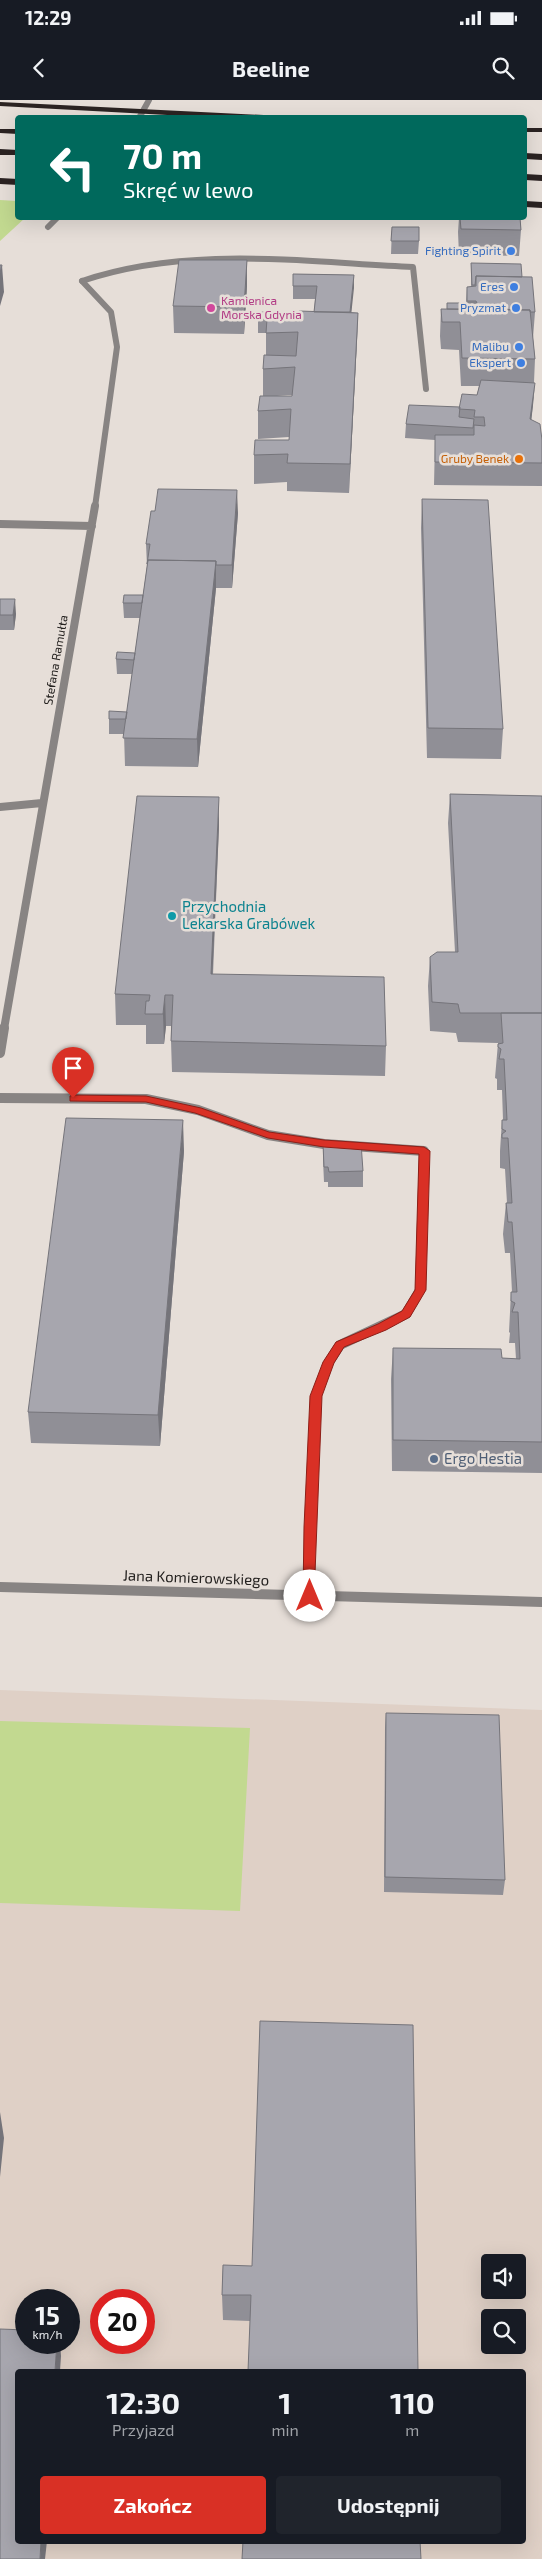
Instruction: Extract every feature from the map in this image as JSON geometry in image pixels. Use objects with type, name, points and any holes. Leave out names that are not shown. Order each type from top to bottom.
[{"type":"highway","points":[[0,104],[232,115]]},
{"type":"highway","points":[[527,130],[542,130]]},
{"type":"highway","points":[[0,131],[15,132]]},
{"type":"highway","points":[[0,152],[15,153]]},
{"type":"highway","points":[[527,156],[542,157]]},
{"type":"highway","points":[[527,178],[542,178]]},
{"type":"highway","points":[[0,181],[15,182]]},
{"type":"highway","points":[[527,204],[542,205]]},
{"type":"street","points":[[141,115],[149,100]]},
{"type":"street","points":[[48,227],[55,220]]},
{"type":"street","name":"Stefana Ramułta","points":[[0,1053],[42,803],[92,526],[118,347],[111,312],[82,281],[117,268],[179,259],[206,258],[413,267],[426,389]]},
{"type":"street","points":[[0,524],[92,526]]},
{"type":"street","points":[[0,807],[42,803]]},
{"type":"street","points":[[0,1098],[146,1099],[198,1110],[268,1135],[324,1144],[424,1151],[420,1290],[406,1314],[382,1327],[340,1344],[329,1362],[316,1396],[310,1527],[310,1596]]},
{"type":"street","name":"Jana Komierowskiego","points":[[0,1587],[542,1602]]},
{"type":"shaded area","points":[[0,1690],[542,1710],[542,2559],[0,2559]]},
{"type":"green space","points":[[0,200],[15,201],[15,220],[23,220],[0,241]]},
{"type":"green space","points":[[0,1721],[250,1728],[240,1911],[0,1903]]},
{"type":"building","points":[[460,220],[520,220],[521,230],[461,229]]},
{"type":"building","points":[[392,227],[419,227],[419,241],[391,241]]},
{"type":"building","points":[[179,260],[247,260],[244,307],[173,306]]},
{"type":"building","points":[[471,263],[521,264],[522,277],[476,276],[475,285],[472,285]]},
{"type":"building","points":[[293,274],[354,275],[350,312],[314,312],[317,286],[293,286]]},
{"type":"building","points":[[476,276],[532,277],[535,312],[530,312],[530,310],[447,309],[447,303],[477,303],[476,301],[467,301],[467,287],[476,286]]},
{"type":"building","points":[[441,309],[530,310],[535,359],[462,358],[460,322],[442,322]]},
{"type":"building","points":[[299,311],[358,313],[350,464],[287,463],[288,454],[254,455],[255,440],[289,440],[291,409],[258,411],[260,396],[292,396],[295,367],[263,369],[264,355],[296,356],[298,332],[266,333],[267,319],[298,319]]},
{"type":"building","points":[[259,312],[299,313],[298,319],[267,320],[258,319]]},
{"type":"building","points":[[481,380],[535,383],[530,419],[540,424],[542,463],[435,462],[435,435],[474,435],[474,425],[485,426],[484,417],[474,417],[475,410],[459,409],[462,394],[477,395]]},
{"type":"building","points":[[409,405],[460,407],[459,417],[474,419],[473,428],[406,424]]},
{"type":"building","points":[[158,489],[237,490],[232,565],[216,565],[216,561],[148,560],[147,564],[150,544],[146,544],[151,511],[155,511]]},
{"type":"building","points":[[422,499],[488,500],[503,729],[428,728]]},
{"type":"building","points":[[148,560],[216,561],[197,739],[123,738]]},
{"type":"building","points":[[124,595],[143,595],[142,603],[123,603]]},
{"type":"building","points":[[0,599],[15,599],[13,615],[0,615]]},
{"type":"building","points":[[117,652],[135,653],[134,660],[116,659]]},
{"type":"building","points":[[109,711],[127,712],[126,719],[109,719]]},
{"type":"building","points":[[450,794],[542,796],[542,1013],[460,1013],[458,1004],[432,1002],[430,957],[437,952],[458,952]]},
{"type":"building","name":"Przychodnia Lekarska Grabówek","points":[[137,796],[219,797],[211,974],[384,977],[386,1046],[171,1041],[173,995],[165,995],[163,1014],[145,1014],[146,1001],[149,1001],[150,995],[115,994]]},
{"type":"building","points":[[501,1013],[542,1013],[542,1442],[393,1440],[393,1348],[501,1349],[502,1358],[520,1359],[518,1312],[512,1312],[515,1303],[511,1301],[511,1292],[517,1292],[512,1222],[508,1222],[506,1203],[512,1203],[508,1138],[502,1138],[502,1134],[506,1131],[502,1129],[502,1120],[507,1120],[504,1059],[499,1059],[501,1049],[498,1047],[498,1044],[503,1043]]},
{"type":"building","points":[[66,1118],[183,1120],[158,1415],[28,1412]]},
{"type":"building","points":[[361,1143],[363,1171],[329,1172],[328,1167],[324,1167],[323,1144]]},
{"type":"building","points":[[386,1713],[499,1715],[505,1880],[385,1877]]},
{"type":"building","points":[[260,2021],[413,2025],[418,2369],[248,2369],[251,2295],[222,2295],[223,2265],[252,2266]]},
{"type":"building","points":[[0,2329],[15,2330],[15,2354],[56,2354],[55,2369],[15,2369],[15,2544],[41,2544],[40,2559],[0,2559]]},
{"type":"building","points":[[243,2544],[420,2544],[421,2559],[242,2559]]},
{"type":"place","name":"Fighting Spirit","points":[[511,251]]},
{"type":"place","name":"Eres","points":[[514,287]]},
{"type":"place","name":"Kamienica Morska Gdynia","points":[[211,308]]},
{"type":"place","name":"Pryzmat","points":[[516,308]]},
{"type":"place","name":"Malibu","points":[[519,347]]},
{"type":"place","name":"Ekspert","points":[[521,363]]},
{"type":"place","name":"Gruby Benek","points":[[519,459]]},
{"type":"place","name":"Przychodnia Lekarska Grabówek","points":[[172,916]]},
{"type":"place","name":"Ergo Hestia","points":[[434,1459]]},
{"type":"route","points":[[73,1098],[146,1099],[198,1110],[268,1135],[324,1144],[424,1151],[420,1290],[406,1314],[382,1327],[340,1344],[329,1362],[316,1396],[310,1527],[310,1596]]}]
